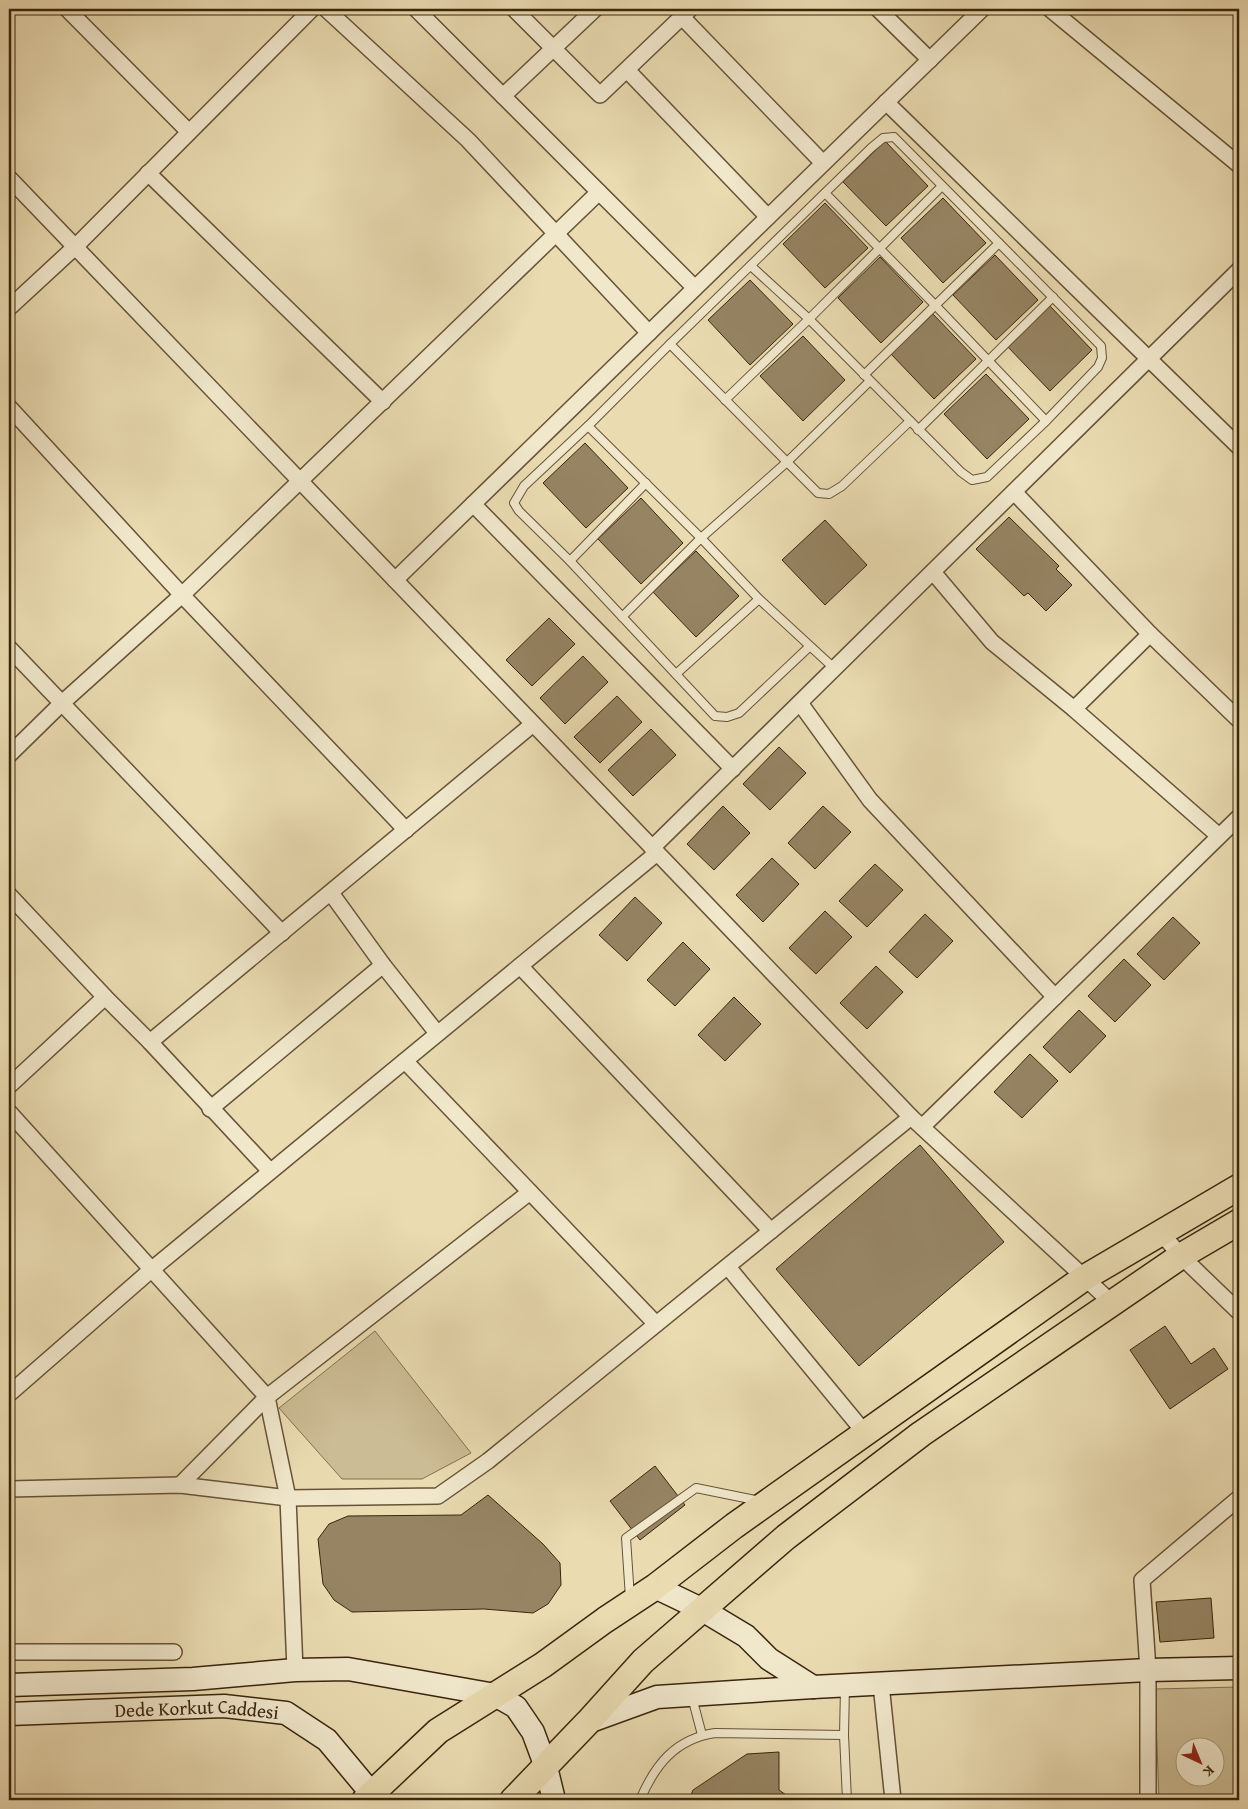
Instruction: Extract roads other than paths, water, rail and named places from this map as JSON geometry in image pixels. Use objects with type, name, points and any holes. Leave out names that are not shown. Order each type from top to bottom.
[{"type":"main road","points":[[371,1798],[438,1730],[542,1665],[655,1587],[767,1503],[1084,1278],[1239,1187]]},
{"type":"main road","points":[[513,1800],[588,1722],[643,1660],[786,1537],[921,1434],[1181,1256],[1239,1222]]},
{"type":"main road","points":[[655,1587],[701,1609],[746,1636],[769,1658],[813,1686]]},
{"type":"main road","points":[[588,1722],[657,1697],[813,1686],[1148,1670],[1239,1668]]},
{"type":"main road","name":"Dede Korkut Caddesi","points":[[9,1685],[193,1679],[295,1670],[348,1669],[495,1695]]},
{"type":"main road","points":[[495,1695],[516,1707],[533,1732],[546,1767],[554,1800]]},
{"type":"main road","name":"Dede Korkut Caddesi","points":[[9,1714],[224,1706],[286,1712],[327,1740],[371,1798]]},
{"type":"street","points":[[67,9],[189,132]]},
{"type":"street","points":[[326,9],[468,140],[555,235],[649,333]]},
{"type":"street","points":[[416,9],[695,288]]},
{"type":"street","points":[[514,9],[600,95],[686,13],[823,163]]},
{"type":"street","points":[[503,96],[595,9]]},
{"type":"street","points":[[878,9],[930,60]]},
{"type":"street","points":[[395,580],[982,9]]},
{"type":"street","points":[[1050,9],[1239,165]]},
{"type":"street","points":[[9,308],[75,247],[189,132],[301,12]]},
{"type":"street","points":[[626,70],[768,217]]},
{"type":"street","points":[[886,102],[1239,447]]},
{"type":"street","points":[[148,173],[383,402]]},
{"type":"street","points":[[9,178],[916,1122],[1112,1303]]},
{"type":"street","points":[[9,755],[62,703],[182,595],[301,482],[599,192]]},
{"type":"street","points":[[10,1390],[270,1171],[520,966],[655,851],[733,769],[1239,270]]},
{"type":"street","points":[[9,407],[182,595],[406,830]]},
{"type":"street","points":[[1014,492],[1150,634],[1239,720]]},
{"type":"street","points":[[473,504],[733,769]]},
{"type":"street","points":[[934,572],[992,642],[1074,709],[1219,836]]},
{"type":"street","points":[[1074,709],[1150,634]]},
{"type":"street","points":[[9,648],[282,933]]},
{"type":"street","points":[[800,703],[870,800],[1055,997]]},
{"type":"street","points":[[150,1042],[533,724]]},
{"type":"street","points":[[9,1489],[180,1485],[288,1498],[438,1496],[488,1462],[771,1231],[916,1122],[1055,997],[1239,817]]},
{"type":"street","points":[[331,892],[383,965],[437,1033]]},
{"type":"street","points":[[9,895],[270,1171]]},
{"type":"street","points":[[210,1108],[383,965]]},
{"type":"street","points":[[520,966],[771,1231]]},
{"type":"street","points":[[9,1086],[105,997]]},
{"type":"street","points":[[405,1061],[656,1324]]},
{"type":"street","points":[[9,1112],[267,1397],[288,1498],[295,1670]]},
{"type":"street","points":[[180,1485],[267,1397],[530,1192]]},
{"type":"street","points":[[1161,1233],[1181,1256],[1239,1312]]},
{"type":"street","points":[[728,1266],[865,1434]]},
{"type":"street","points":[[1148,1800],[1148,1670],[1142,1580],[1239,1498]]},
{"type":"street","points":[[9,1652],[174,1652]]},
{"type":"street","points":[[882,1684],[893,1800]]},
{"type":"lane","points":[[751,266],[809,319],[918,430],[972,480],[987,477],[1046,421],[1098,367],[1102,358],[1101,346],[894,138],[883,138],[870,148],[588,426],[524,486],[514,503],[519,511],[570,561],[715,716],[727,717],[739,713],[809,646]]},
{"type":"lane","points":[[725,400],[942,186]]},
{"type":"lane","points":[[825,194],[1046,421]]},
{"type":"lane","points":[[864,375],[998,243]]},
{"type":"lane","points":[[918,430],[1054,297]]},
{"type":"lane","points":[[670,344],[818,493],[829,494],[842,486],[910,421]]},
{"type":"lane","points":[[622,617],[702,538],[787,462],[870,381]]},
{"type":"lane","points":[[588,426],[702,538],[759,599],[835,669]]},
{"type":"lane","points":[[570,561],[646,483]]},
{"type":"lane","points":[[676,674],[759,599]]},
{"type":"lane","points":[[630,1603],[626,1538],[696,1488],[767,1503]]},
{"type":"lane","points":[[845,1685],[844,1735],[847,1800]]},
{"type":"lane","points":[[692,1695],[702,1735]]},
{"type":"lane","points":[[640,1800],[652,1776],[666,1756],[682,1744],[702,1735],[715,1733],[844,1735]]}]
